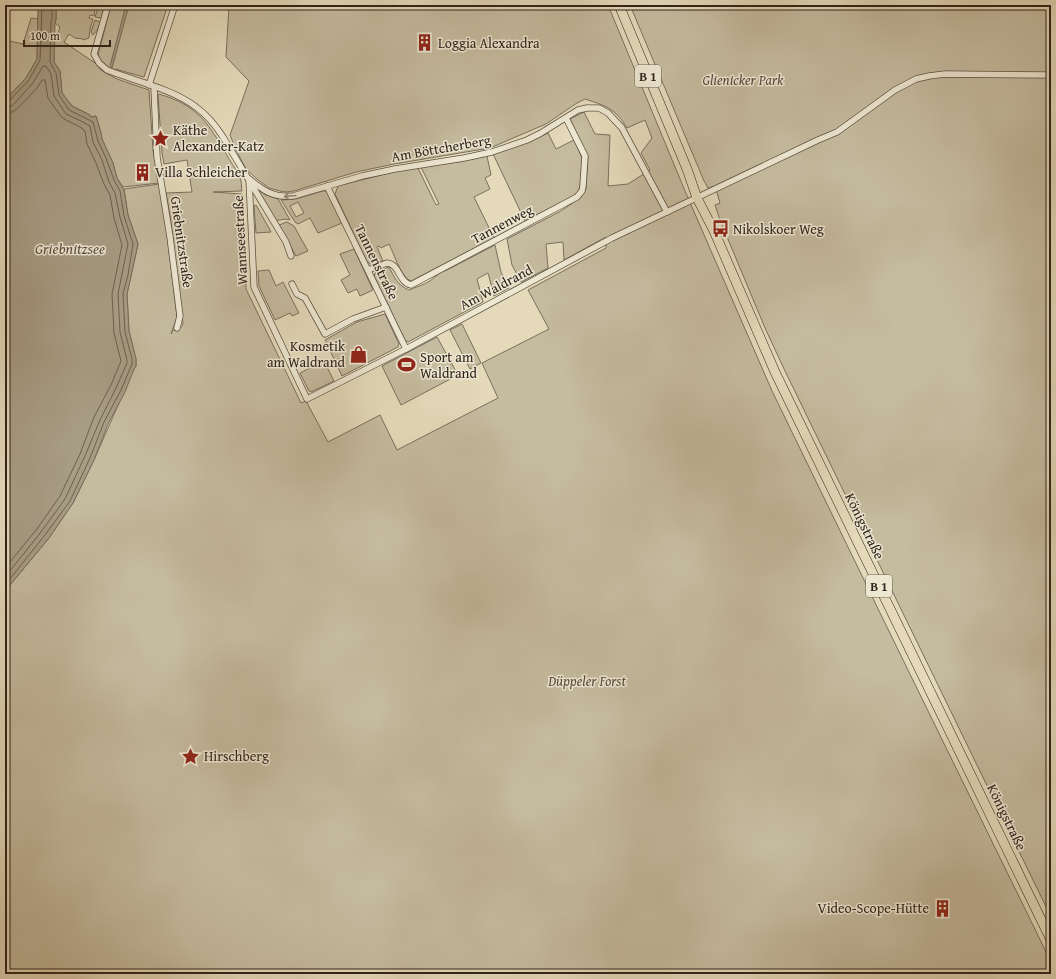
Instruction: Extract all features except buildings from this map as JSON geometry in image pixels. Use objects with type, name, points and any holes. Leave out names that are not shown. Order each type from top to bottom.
[{"type":"main road","name":"Königstraße","points":[[619,5],[687,169],[778,379],[1051,940]]},
{"type":"street","name":"Wannseestraße","points":[[108,5],[94,54],[99,63],[107,70],[180,97],[196,107],[212,121],[224,137],[248,179],[254,287],[307,399]]},
{"type":"street","points":[[151,86],[175,5]]},
{"type":"street","points":[[700,197],[837,132],[891,92],[916,79],[945,74],[1051,75]]},
{"type":"street","name":"Griebnitzstraße","points":[[151,86],[157,157],[170,237],[180,316],[177,328]]},
{"type":"street","name":"Am Böttcherberg","points":[[248,179],[266,192],[279,196],[292,196],[395,168],[464,158],[492,152],[527,140],[578,110],[599,108],[612,117],[622,128],[667,212]]},
{"type":"street","name":"Tannenweg","points":[[368,270],[390,263],[395,266],[406,284],[411,285],[577,197],[582,191],[583,186],[585,156],[566,118]]},
{"type":"street","points":[[248,179],[286,242],[291,256]]},
{"type":"street","name":"Tannenstraße","points":[[327,186],[406,349]]},
{"type":"street","name":"Am Waldrand","points":[[307,399],[406,349],[612,238],[700,197]]},
{"type":"street","points":[[292,284],[297,294],[305,298],[325,334],[353,319],[386,307]]},
{"type":"green space","points":[[56,5],[96,5],[94,16],[90,15],[89,18],[93,19],[89,38],[83,40],[75,38],[69,34],[64,42],[98,65],[100,69],[106,73],[117,79],[149,90],[153,150],[159,183],[123,187],[117,178],[113,163],[102,139],[96,116],[91,117],[90,115],[72,106],[62,93],[60,71],[54,62],[54,34],[57,36],[60,27],[55,23]]},
{"type":"green space","points":[[99,5],[105,5],[101,18],[95,17]]},
{"type":"green space","points":[[111,5],[168,5],[144,77],[115,69],[114,72],[101,62],[98,55]]},
{"type":"green space","name":"Düppeler Forst","points":[[229,5],[608,5],[685,191],[772,391],[1051,962],[1051,974],[5,974],[5,591],[49,538],[73,503],[136,366],[136,359],[129,331],[127,294],[138,244],[128,215],[124,189],[159,184],[164,209],[177,317],[171,334],[173,330],[180,328],[183,323],[166,193],[192,192],[187,160],[164,164],[158,95],[159,94],[184,104],[201,117],[214,134],[239,175],[242,191],[213,192],[242,194],[246,289],[301,403],[306,401],[328,442],[380,415],[397,450],[498,398],[482,363],[549,329],[528,290],[606,248],[606,237],[564,260],[563,242],[546,244],[548,268],[521,282],[512,265],[507,239],[561,211],[580,198],[586,189],[588,157],[570,119],[584,112],[595,134],[610,135],[608,186],[628,184],[650,170],[641,153],[652,138],[645,120],[627,128],[623,121],[614,112],[585,99],[546,124],[490,148],[356,172],[294,191],[286,192],[269,188],[246,169],[230,135],[249,81],[226,57]]},
{"type":"green space","name":"Glienicker Park","points":[[630,5],[1051,5],[1051,917],[765,328],[720,220],[715,205],[720,203],[715,186],[708,188],[704,181]]},
{"type":"green space","points":[[31,18],[38,19],[37,59],[26,78],[5,100],[5,40],[23,44]]},
{"type":"green space","points":[[95,20],[100,22],[98,29],[93,35],[91,32]]},
{"type":"green space","points":[[548,133],[556,149],[574,140],[582,158],[580,187],[577,194],[525,221],[493,154]]},
{"type":"green space","points":[[487,156],[491,175],[485,178],[490,189],[474,197],[494,238],[411,281],[407,279],[398,265],[389,244],[381,248],[379,246],[377,247],[383,261],[371,264],[367,262],[335,194],[338,186],[397,171],[418,168],[436,205],[439,204],[421,167]]},
{"type":"green space","points":[[257,189],[266,195],[278,199],[290,220],[275,220]]},
{"type":"green space","points":[[323,191],[327,192],[342,223],[318,233],[310,218],[298,224],[295,222],[281,200],[296,199]],"holes":[[[298,202],[304,213],[296,217],[290,206]]]},
{"type":"green space","points":[[256,205],[271,232],[256,233],[254,206]]},
{"type":"green space","points":[[287,222],[294,226],[308,251],[296,256],[279,225]]},
{"type":"green space","points":[[495,245],[501,272],[509,288],[494,296],[488,273],[477,279],[483,302],[408,342],[405,340],[374,276],[375,273],[389,267],[399,283],[409,290],[430,281],[438,274]]},
{"type":"green space","points":[[354,249],[373,290],[360,296],[357,289],[348,293],[341,280],[350,275],[340,254]]},
{"type":"green space","points":[[269,270],[276,286],[283,282],[299,313],[292,316],[290,313],[275,320],[259,286],[258,271]]},
{"type":"green space","points":[[385,314],[399,344],[398,347],[342,376],[325,340],[357,322]]},
{"type":"green space","points":[[462,324],[481,363],[470,369],[450,330]]},
{"type":"green space","points":[[437,337],[458,375],[401,405],[382,366]]},
{"type":"green space","points":[[324,361],[334,381],[311,392],[309,391],[300,373]]},
{"type":"water","name":"Griebnitzsee","points":[[38,5],[56,5],[54,62],[60,71],[62,93],[72,106],[90,115],[91,117],[96,116],[102,139],[113,163],[117,178],[124,190],[128,215],[138,244],[127,294],[129,331],[136,359],[136,366],[125,392],[108,424],[94,460],[73,503],[49,538],[5,591],[5,100],[26,78],[37,59]]},
{"type":"water","points":[[126,5],[129,5],[112,68],[110,66]]},
{"type":"place","name":"Loggia Alexandra","points":[[425,43]]},
{"type":"place","name":"Käthe Alexander-Katz","points":[[160,138]]},
{"type":"place","name":"Villa Schleicher","points":[[142,172]]},
{"type":"place","name":"Nikolskoer Weg","points":[[720,229]]},
{"type":"place","name":"Kosmetik am Waldrand","points":[[358,354]]},
{"type":"place","name":"Sport am Waldrand","points":[[407,365]]},
{"type":"place","name":"Hirschberg","points":[[191,756]]},
{"type":"place","name":"Video-Scope-Hütte","points":[[942,908]]}]
